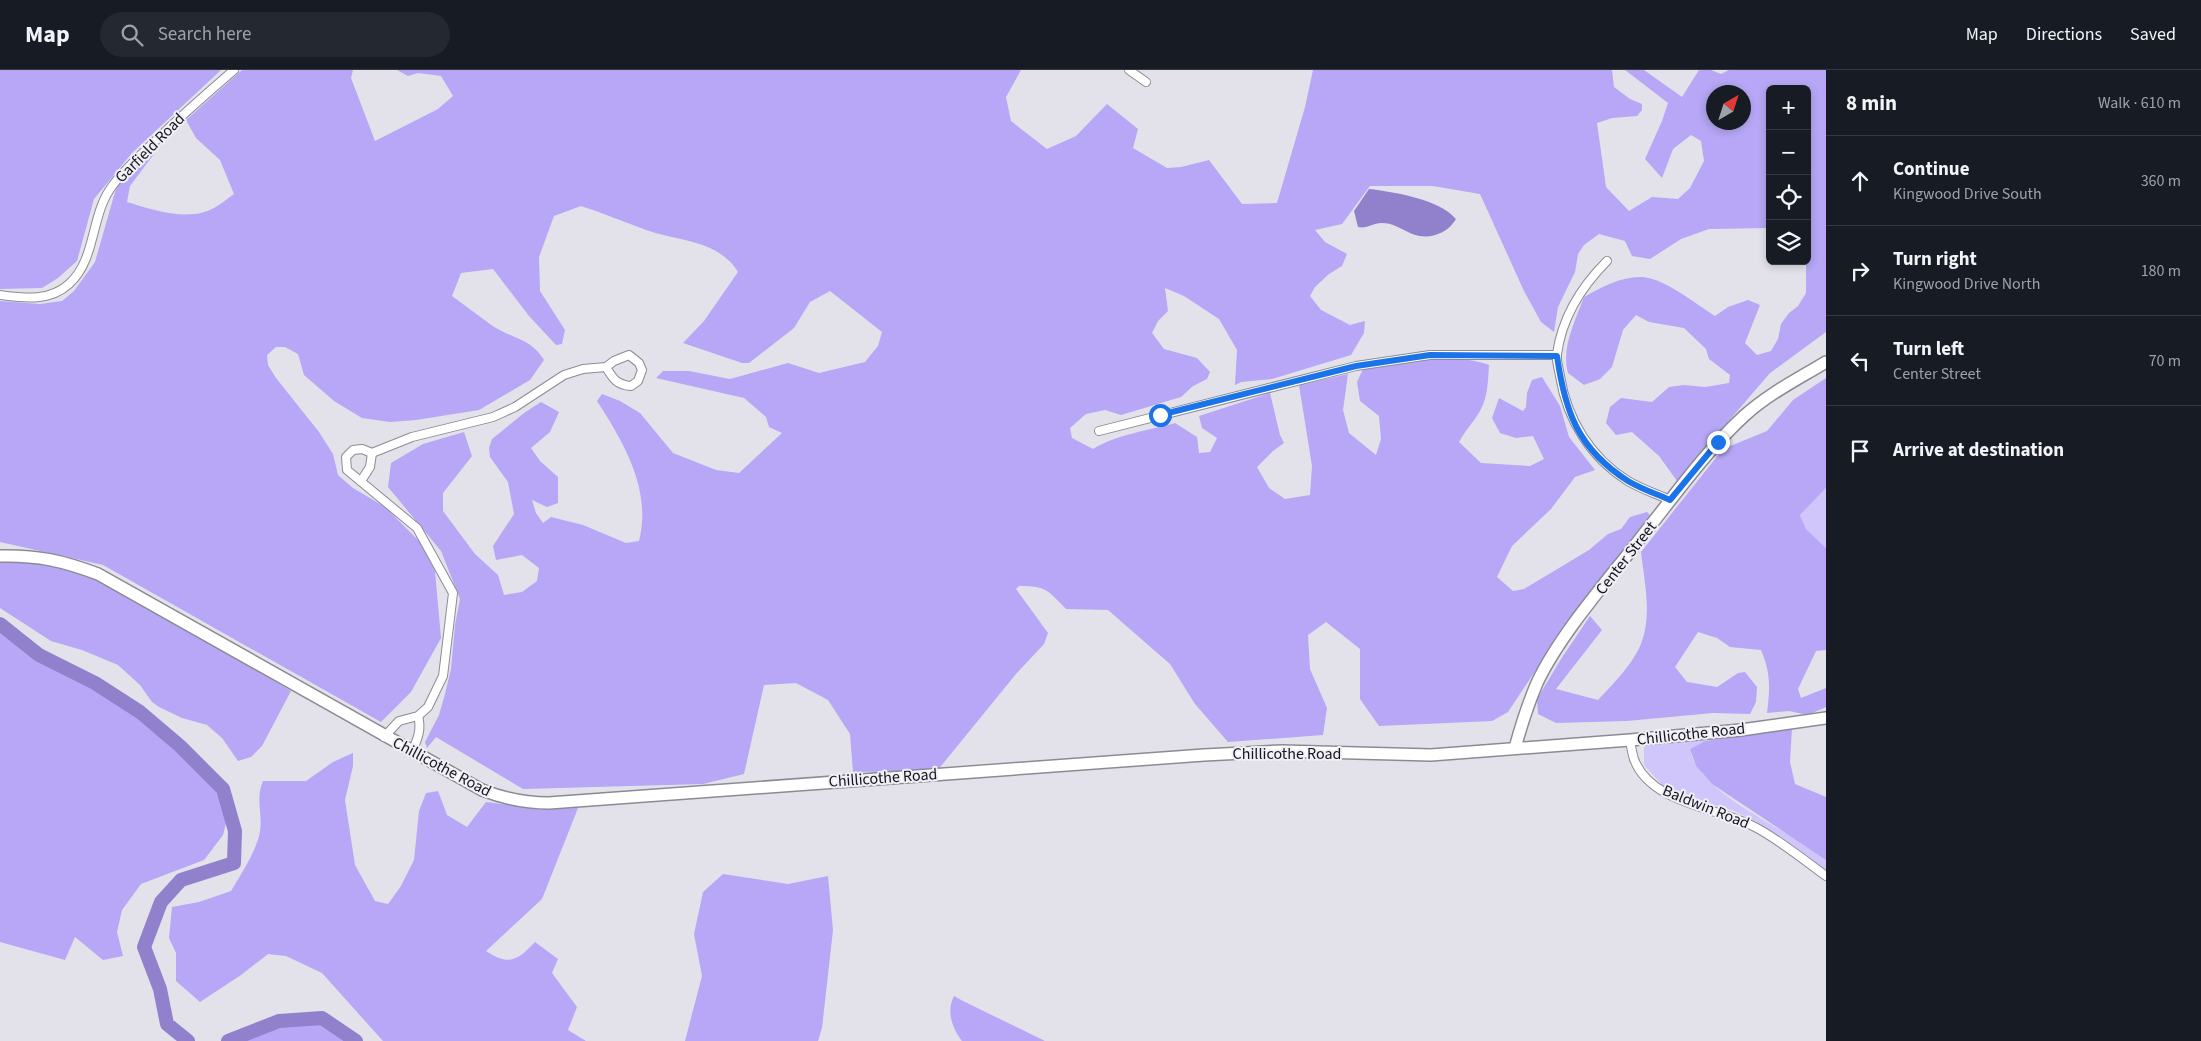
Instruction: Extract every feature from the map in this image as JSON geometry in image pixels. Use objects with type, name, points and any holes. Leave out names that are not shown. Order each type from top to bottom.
[{"type":"main road","name":"Center Street","points":[[1515,748],[1534,692],[1547,665],[1576,622],[1670,500],[1718,442],[1744,416],[1772,394],[1826,362]]},
{"type":"main road","name":"Chillicothe Road","points":[[0,556],[24,555],[55,559],[98,574],[482,790],[502,798],[521,802],[549,803],[1204,755],[1282,751],[1430,755],[1742,730],[1826,718]]},
{"type":"street","name":"Garfield Road","points":[[0,295],[36,298],[50,295],[68,284],[84,264],[98,213],[112,186],[189,109],[234,70]]},
{"type":"street","points":[[1129,70],[1146,82]]},
{"type":"street","points":[[1606,261],[1595,272],[1573,306],[1562,335],[1557,356],[1562,392],[1574,423],[1596,455],[1629,482],[1670,500]]},
{"type":"street","points":[[384,736],[399,721],[418,716],[428,707],[443,676],[452,593],[417,528],[347,470],[346,457],[353,450],[362,449],[372,453],[412,437],[493,418],[516,407],[564,375],[583,369],[606,367],[614,361],[629,355],[639,363],[642,370],[638,381],[631,386],[621,385],[606,367]]},
{"type":"street","points":[[1099,431],[1356,366],[1430,355],[1557,356]]},
{"type":"street","points":[[361,481],[370,467],[372,453]]},
{"type":"street","points":[[412,752],[420,734],[421,726],[418,716]]},
{"type":"street","name":"Baldwin Road","points":[[1630,740],[1634,760],[1649,782],[1660,790],[1672,797],[1709,808],[1754,826],[1826,876]]},
{"type":"shaded area","points":[[0,70],[221,70],[132,153],[94,199],[77,261],[58,278],[42,288],[0,289]]},
{"type":"shaded area","points":[[242,70],[353,70],[351,78],[375,141],[438,109],[453,96],[441,76],[418,73],[408,76],[397,70],[1021,70],[1006,97],[1011,121],[1047,149],[1076,136],[1107,104],[1138,129],[1133,148],[1167,168],[1181,167],[1209,160],[1242,204],[1277,203],[1305,107],[1313,70],[1612,70],[1614,87],[1630,99],[1642,104],[1642,110],[1637,116],[1612,118],[1597,123],[1606,187],[1629,211],[1652,197],[1678,199],[1690,188],[1704,161],[1701,141],[1691,135],[1673,149],[1662,178],[1645,159],[1668,103],[1625,70],[1644,70],[1682,97],[1699,70],[1711,70],[1721,74],[1729,70],[1826,70],[1826,332],[1770,373],[1677,481],[1659,456],[1632,432],[1616,435],[1606,423],[1610,407],[1621,398],[1652,402],[1669,387],[1684,385],[1705,387],[1729,383],[1730,375],[1709,359],[1706,349],[1684,328],[1649,322],[1636,315],[1623,330],[1612,367],[1600,379],[1584,385],[1568,373],[1566,363],[1570,335],[1584,297],[1612,283],[1635,277],[1643,277],[1661,282],[1715,316],[1728,307],[1748,300],[1760,305],[1745,343],[1757,355],[1771,351],[1778,339],[1781,324],[1789,313],[1798,306],[1806,293],[1806,265],[1811,265],[1811,85],[1766,85],[1766,228],[1709,229],[1681,239],[1650,259],[1632,256],[1625,241],[1599,234],[1584,245],[1578,254],[1575,272],[1558,307],[1554,332],[1541,322],[1524,291],[1480,194],[1433,186],[1370,186],[1342,224],[1315,230],[1325,242],[1347,254],[1342,266],[1329,274],[1315,287],[1310,296],[1321,310],[1350,325],[1365,321],[1364,333],[1351,355],[1272,379],[1241,382],[1235,385],[1237,350],[1219,319],[1184,296],[1165,288],[1168,311],[1158,321],[1152,333],[1164,349],[1197,358],[1210,372],[1207,379],[1193,386],[1181,397],[1121,415],[1105,410],[1086,414],[1070,428],[1072,438],[1093,449],[1122,436],[1175,423],[1197,437],[1199,453],[1210,452],[1217,438],[1202,428],[1199,416],[1270,393],[1280,435],[1284,443],[1257,467],[1269,488],[1285,499],[1310,495],[1312,466],[1299,385],[1348,374],[1343,410],[1349,433],[1376,455],[1381,439],[1379,416],[1360,401],[1357,382],[1363,369],[1410,361],[1443,359],[1474,361],[1489,365],[1485,399],[1479,413],[1459,442],[1481,463],[1530,466],[1544,459],[1533,436],[1516,438],[1500,433],[1492,418],[1499,398],[1523,411],[1526,407],[1527,393],[1532,380],[1542,377],[1560,406],[1569,437],[1595,470],[1575,477],[1551,509],[1512,546],[1497,577],[1513,591],[1524,589],[1589,550],[1608,534],[1621,529],[1630,517],[1647,512],[1650,515],[1573,614],[1508,712],[1492,721],[1379,726],[1360,699],[1360,649],[1326,622],[1308,635],[1310,669],[1327,708],[1323,735],[1228,742],[1195,704],[1170,664],[1108,610],[1066,609],[1046,590],[1019,586],[1016,589],[1048,633],[1044,644],[1016,674],[937,771],[853,772],[850,734],[828,700],[796,683],[764,685],[744,774],[703,784],[523,789],[436,737],[427,748],[425,742],[439,715],[451,669],[455,625],[460,599],[441,551],[388,487],[391,463],[423,444],[464,432],[472,456],[443,493],[443,511],[475,554],[498,575],[504,595],[522,592],[537,581],[539,568],[522,555],[496,560],[493,546],[514,514],[508,482],[490,457],[489,448],[492,439],[524,413],[541,402],[559,412],[550,432],[531,448],[540,461],[558,477],[558,503],[547,507],[532,500],[536,513],[543,523],[551,517],[583,525],[626,543],[639,541],[642,504],[639,485],[626,450],[597,401],[602,394],[620,401],[640,413],[673,453],[716,470],[739,473],[782,433],[769,427],[766,417],[744,398],[656,378],[663,371],[689,371],[730,379],[788,363],[819,373],[865,362],[878,346],[882,332],[830,291],[810,302],[794,328],[749,363],[742,363],[683,343],[704,321],[738,272],[730,261],[720,253],[696,243],[658,234],[581,206],[554,216],[539,257],[540,291],[565,330],[562,344],[556,345],[529,316],[493,269],[461,273],[452,296],[497,329],[526,342],[544,360],[530,380],[479,410],[390,422],[362,418],[334,401],[304,375],[298,354],[285,347],[276,347],[267,355],[268,365],[276,378],[319,432],[333,454],[338,475],[353,488],[385,507],[420,542],[435,571],[441,638],[411,692],[381,722],[103,565],[0,542],[0,301],[40,304],[62,301],[74,291],[95,262],[117,185],[148,151],[154,154],[130,186],[127,202],[171,213],[194,214],[214,208],[234,194],[220,160],[196,138],[186,120]]},
{"type":"shaded area","points":[[1369,189],[1391,192],[1428,202],[1439,206],[1456,219],[1444,231],[1427,236],[1413,234],[1388,224],[1378,223],[1358,227],[1354,211]]},
{"type":"shaded area","points":[[1826,378],[1826,488],[1800,515],[1806,529],[1826,548],[1826,650],[1816,651],[1798,689],[1801,698],[1826,688],[1826,707],[1808,715],[1789,711],[1767,713],[1769,681],[1767,666],[1761,650],[1730,647],[1717,638],[1698,632],[1675,667],[1687,682],[1717,687],[1738,673],[1745,672],[1757,687],[1756,702],[1750,714],[1713,713],[1627,721],[1556,723],[1538,714],[1537,699],[1590,616],[1602,630],[1556,689],[1598,700],[1617,680],[1639,649],[1645,630],[1647,608],[1641,552],[1723,449],[1767,431],[1793,400]]},
{"type":"shaded area","points":[[1826,488],[1826,548],[1806,529],[1800,515]]},
{"type":"shaded area","points":[[31,559],[85,573],[124,592],[291,691],[262,746],[251,757],[238,761],[222,738],[207,725],[182,718],[159,707],[152,702],[140,685],[118,665],[82,650],[51,641],[0,608],[0,561]]},
{"type":"shaded area","points":[[0,632],[10,636],[70,675],[114,697],[190,760],[214,786],[227,819],[223,835],[204,860],[141,884],[122,910],[117,932],[123,956],[103,960],[75,937],[65,960],[0,942]]},
{"type":"shaded area","points":[[1792,728],[1790,762],[1795,784],[1826,797],[1826,860],[1712,784],[1696,766],[1690,749],[1705,741]]},
{"type":"shaded area","points":[[1659,741],[1705,741],[1690,749],[1696,765],[1709,781],[1740,805],[1826,860],[1826,870],[1757,822],[1732,810],[1703,802],[1663,786],[1644,765],[1644,747]]},
{"type":"shaded area","points":[[353,753],[353,766],[345,800],[355,865],[375,901],[388,904],[401,886],[414,860],[419,811],[426,793],[438,791],[447,815],[467,827],[486,802],[541,809],[578,808],[542,899],[486,951],[507,960],[523,954],[535,942],[558,959],[552,973],[577,1007],[568,1030],[586,1041],[383,1041],[322,973],[286,956],[268,954],[241,975],[200,1002],[176,981],[176,953],[169,938],[172,907],[199,902],[231,891],[259,838],[261,824],[259,800],[263,781],[306,781],[333,762]]},
{"type":"shaded area","points":[[723,874],[788,884],[828,876],[833,930],[822,1028],[818,1041],[685,1041],[702,976],[694,934],[703,892]]},
{"type":"shaded area","points":[[954,996],[1045,1041],[962,1041],[955,1031],[951,1019],[950,1008]]},
{"type":"shaded area","points":[[322,1018],[356,1041],[228,1041],[279,1021]]},
{"type":"waterway","points":[[0,624],[39,655],[95,683],[140,712],[180,746],[223,789],[235,831],[234,863],[181,880],[161,902],[144,947],[160,989],[167,1024],[188,1041]]},
{"type":"waterway","points":[[228,1041],[279,1021],[322,1018],[356,1041]]},
{"type":"route","points":[[1160,415],[1356,366],[1380,362],[1430,355],[1501,354],[1557,356],[1562,392],[1574,423],[1596,455],[1629,482],[1670,500],[1718,442]]}]
